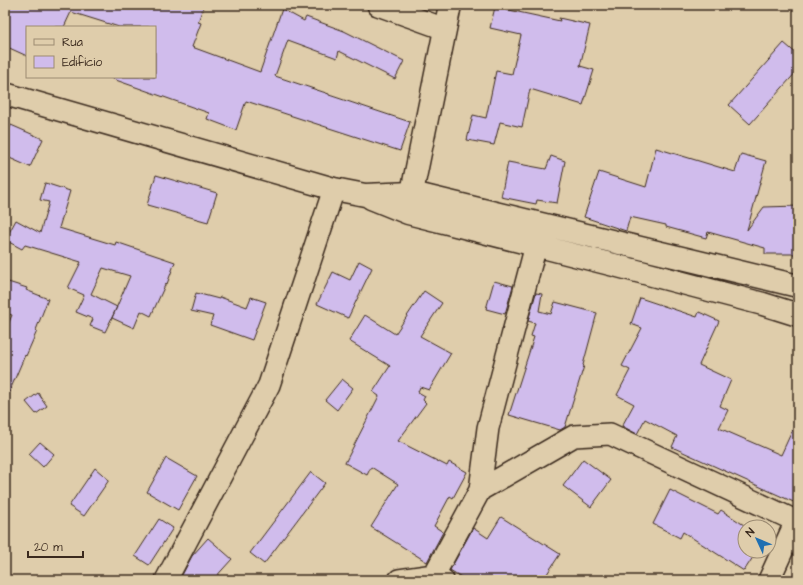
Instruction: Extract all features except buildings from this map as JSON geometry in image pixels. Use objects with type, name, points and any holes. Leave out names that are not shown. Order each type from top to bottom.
[{"type":"main road","points":[[410,203],[450,5]]},
{"type":"main road","points":[[5,94],[186,145],[334,189],[410,203],[798,286]]},
{"type":"main road","points":[[410,203],[536,245],[763,304],[798,315]]},
{"type":"street","points":[[378,5],[445,29]]},
{"type":"street","points":[[166,580],[269,385],[334,189]]},
{"type":"street","points":[[399,580],[438,578],[480,490],[488,428],[536,245]]},
{"type":"street","points":[[480,490],[574,436],[610,434],[797,522],[769,580]]}]
